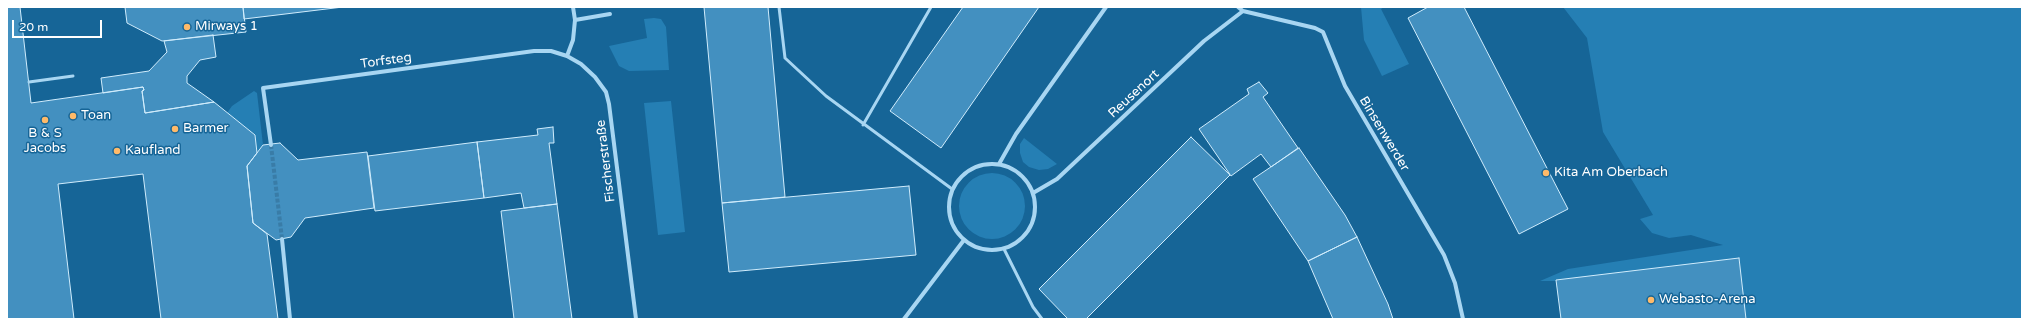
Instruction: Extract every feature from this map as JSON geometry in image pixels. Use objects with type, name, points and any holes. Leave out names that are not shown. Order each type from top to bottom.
[{"type":"street","points":[[567,56],[573,40],[575,20],[573,7]]},
{"type":"street","points":[[999,164],[1016,134],[1106,7]]},
{"type":"street","points":[[1238,7],[1243,10]]},
{"type":"street","name":"Reusenort","points":[[1033,193],[1057,179],[1204,42],[1243,10]]},
{"type":"street","name":"Binsenwerder","points":[[1243,10],[1315,28],[1323,32],[1345,86],[1444,254],[1455,283],[1463,319]]},
{"type":"street","points":[[575,20],[610,14]]},
{"type":"street","name":"Torfsteg","points":[[271,144],[263,88],[534,51],[551,51],[567,56]]},
{"type":"street","name":"Fischerstraße","points":[[567,56],[581,64],[595,77],[606,92],[609,104],[636,319]]},
{"type":"street","points":[[985,164],[999,164],[1010,167],[1020,174],[1028,183],[1033,193],[1036,207],[1030,227],[1017,243],[1004,249],[990,250],[976,247],[964,240],[955,229],[950,217],[949,203],[952,189],[960,177],[971,169],[985,164]]},
{"type":"street","points":[[282,239],[290,319]]},
{"type":"street","points":[[904,319],[964,240]]},
{"type":"lane","points":[[779,7],[785,58],[826,96],[952,189]]},
{"type":"lane","points":[[863,124],[931,7]]},
{"type":"lane","points":[[29,82],[73,76]]},
{"type":"lane","points":[[1004,249],[1033,308],[1042,319]]},
{"type":"shaded area","points":[[1361,7],[1384,7],[1381,9],[1409,64],[1382,76],[1364,40]]},
{"type":"shaded area","points":[[1563,7],[2022,7],[2022,319],[1561,319],[1556,281],[1540,281],[1568,269],[1723,245],[1691,235],[1669,238],[1652,233],[1640,219],[1653,215],[1603,132],[1587,38]]},
{"type":"shaded area","points":[[644,19],[661,19],[666,27],[669,70],[629,71],[619,66],[609,46],[647,38]]},
{"type":"shaded area","points":[[254,91],[257,93],[263,145],[257,153],[255,135],[227,113],[232,106]]},
{"type":"shaded area","points":[[671,101],[685,232],[658,235],[644,103]]},
{"type":"shaded area","points":[[1024,138],[1057,164],[1048,169],[1039,170],[1029,167],[1023,162],[1020,153],[1020,144]]},
{"type":"shaded area","points":[[992,173],[1005,176],[1015,183],[1022,193],[1025,206],[1022,219],[1015,229],[1005,236],[992,239],[979,236],[969,229],[962,219],[959,206],[962,193],[969,183],[979,176]]},
{"type":"building","points":[[7,7],[20,7],[31,103],[143,87],[144,90],[142,91],[145,113],[214,102],[255,135],[257,153],[247,166],[253,223],[267,234],[278,319],[161,319],[143,174],[58,184],[74,319],[7,319]]},
{"type":"building","points":[[125,7],[243,7],[246,32],[162,41],[127,23]]},
{"type":"building","points":[[243,7],[343,7],[244,19]]},
{"type":"building","points":[[704,7],[768,7],[785,197],[722,203]]},
{"type":"building","points":[[963,7],[1039,7],[941,148],[890,111]]},
{"type":"building","points":[[1428,7],[1464,7],[1568,209],[1519,234],[1408,18]]},
{"type":"building","points":[[213,35],[216,57],[200,60],[187,76],[187,83],[214,102],[145,113],[142,91],[144,90],[143,87],[103,93],[101,78],[149,71],[167,52],[164,41]]},
{"type":"building","points":[[1259,82],[1268,93],[1263,97],[1298,148],[1271,167],[1261,154],[1231,176],[1199,129],[1249,94],[1247,89]]},
{"type":"building","points":[[553,127],[554,143],[549,143],[557,204],[524,208],[521,193],[484,198],[477,142],[538,135],[537,129]]},
{"type":"building","points":[[1191,137],[1230,175],[1086,319],[1068,319],[1039,289]]},
{"type":"building","points":[[477,142],[484,198],[375,211],[368,156]]},
{"type":"building","points":[[280,143],[298,160],[367,152],[374,208],[305,218],[291,237],[276,240],[253,223],[247,166],[263,145]]},
{"type":"building","points":[[1299,148],[1345,215],[1357,237],[1308,261],[1253,179]]},
{"type":"building","points":[[909,186],[916,255],[729,272],[722,203]]},
{"type":"building","points":[[557,204],[572,319],[514,319],[501,211]]},
{"type":"building","points":[[1357,237],[1388,304],[1393,319],[1333,319],[1308,261]]},
{"type":"building","name":"Webasto-Arena","points":[[1739,258],[1746,319],[1561,319],[1556,280]]},
{"type":"tunnel","points":[[271,145],[282,239]]},
{"type":"place","name":"Mirways 1","points":[[187,27]]},
{"type":"place","name":"Toan","points":[[73,116]]},
{"type":"place","name":"B & S Jacobs","points":[[45,120]]},
{"type":"place","name":"Barmer","points":[[175,129]]},
{"type":"place","name":"Kaufland","points":[[117,151]]},
{"type":"place","name":"Kita Am Oberbach","points":[[1546,173]]},
{"type":"place","name":"Webasto-Arena","points":[[1651,300]]}]
